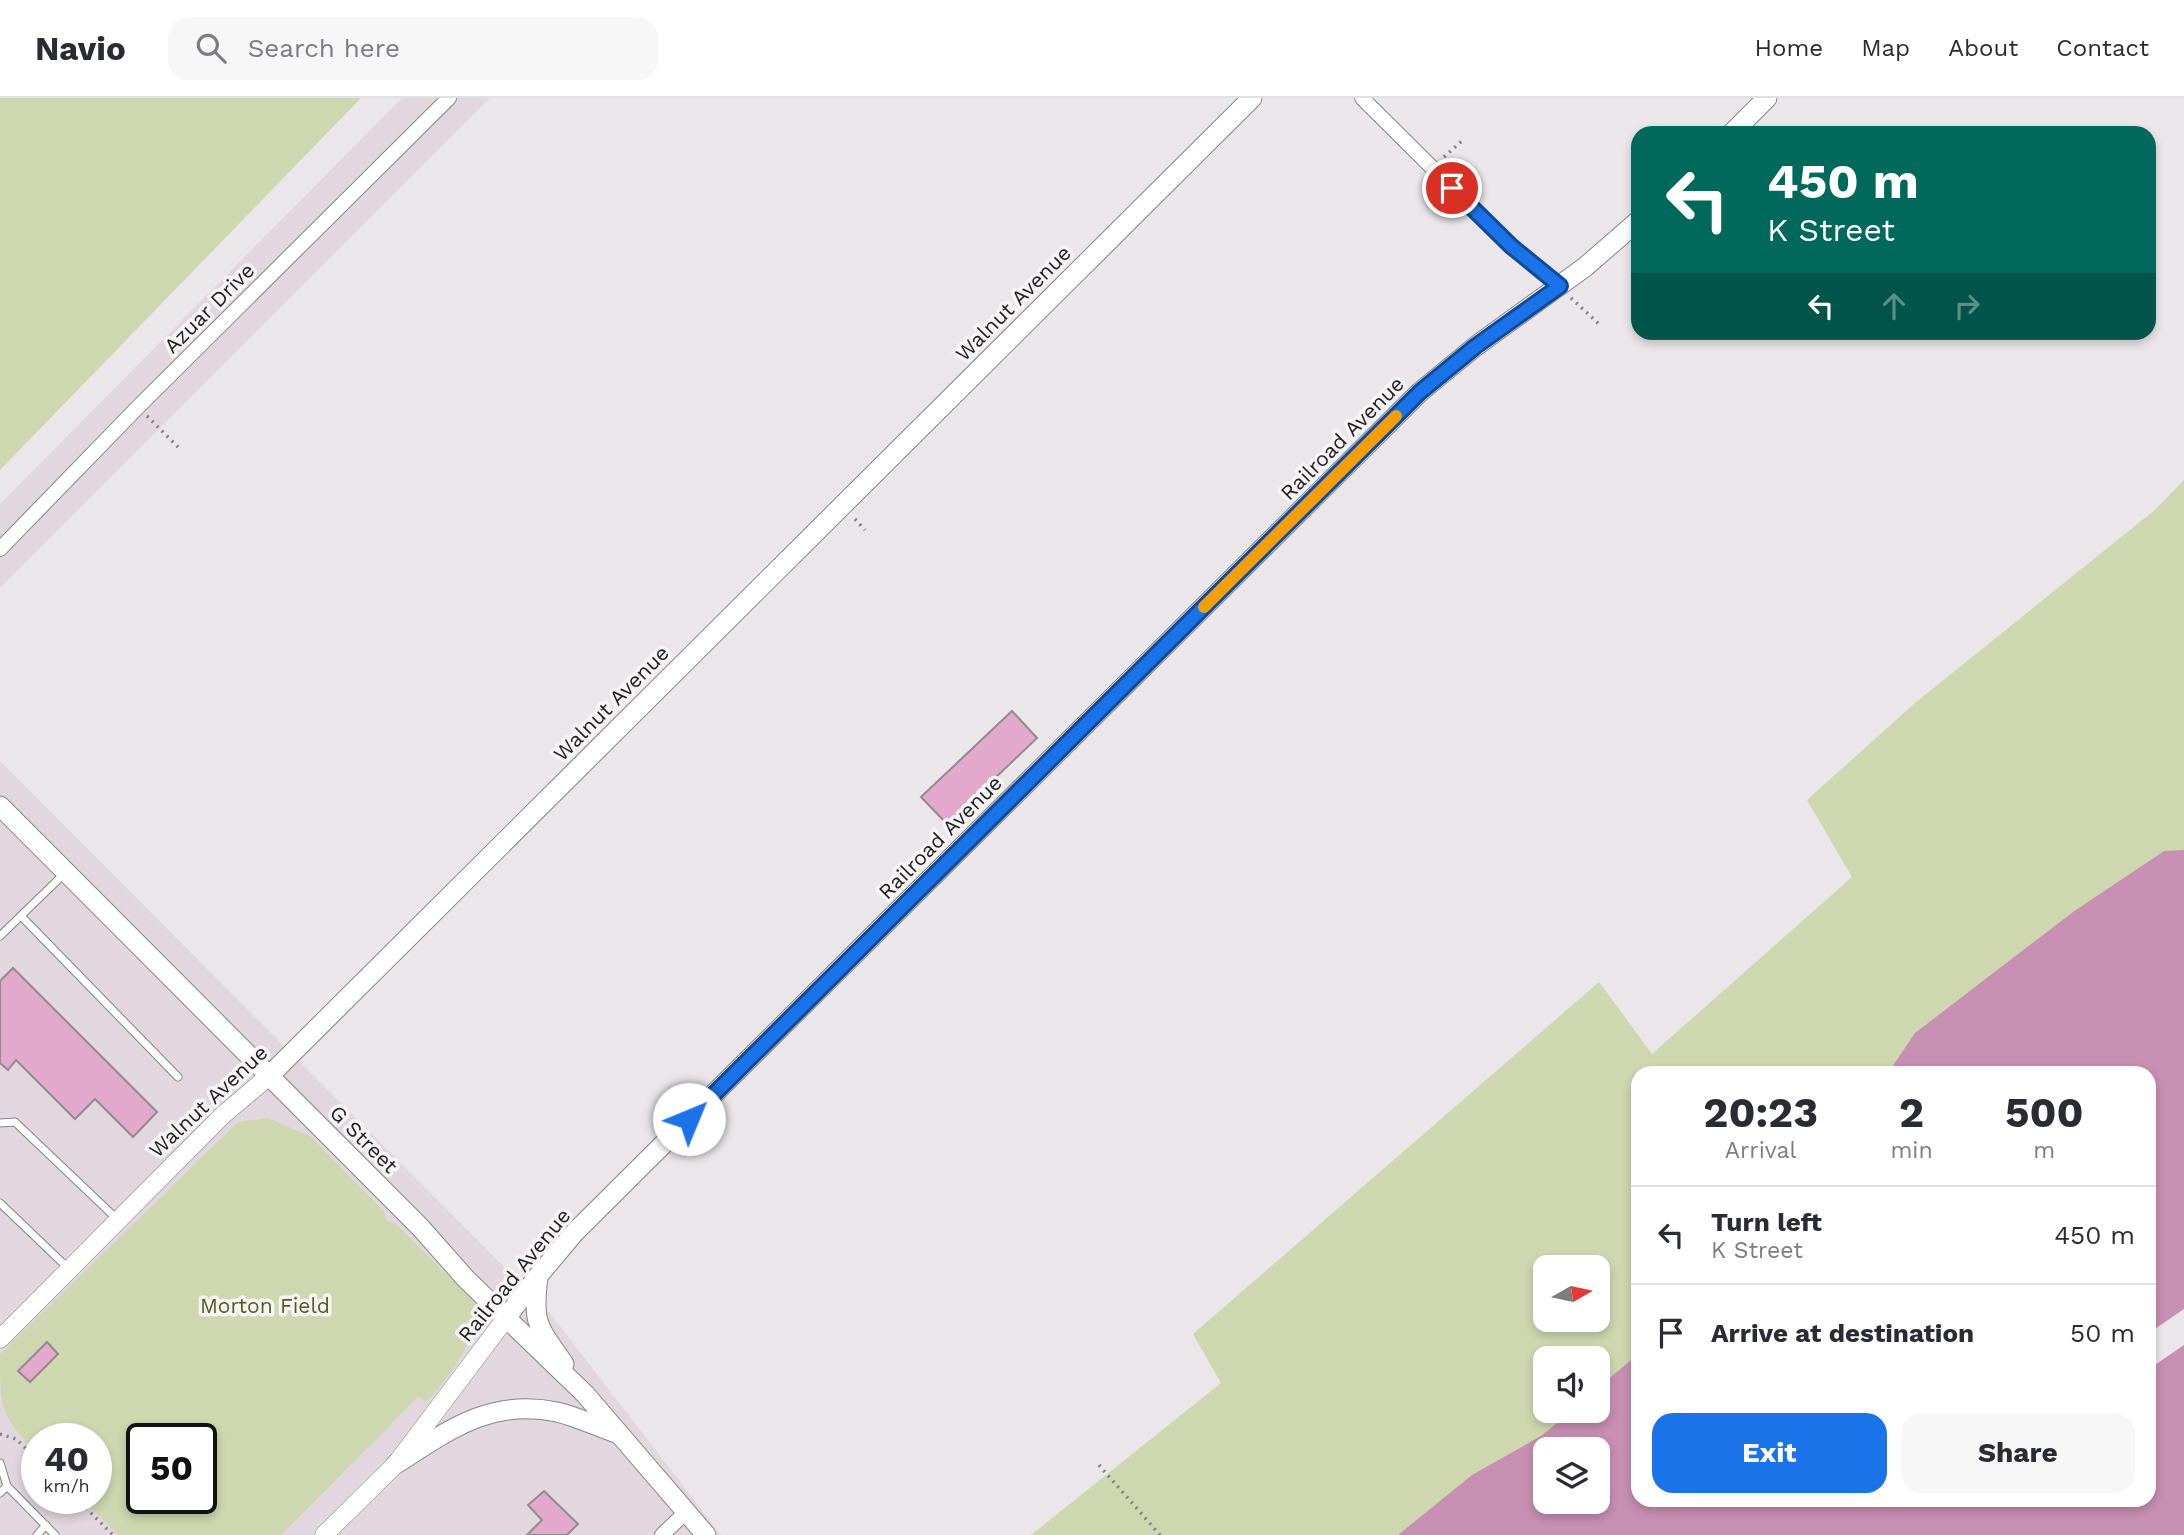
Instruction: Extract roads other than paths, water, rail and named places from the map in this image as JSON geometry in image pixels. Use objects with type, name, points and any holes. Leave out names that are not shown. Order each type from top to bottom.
[{"type":"main road","name":"Walnut Avenue","points":[[269,1076],[1252,98]]},
{"type":"main road","points":[[1739,126],[1767,98]]},
{"type":"main road","name":"Railroad Avenue","points":[[506,1318],[575,1232],[1420,392],[1476,346],[1560,286],[1631,227]]},
{"type":"main road","name":"G Street","points":[[1,808],[420,1227],[466,1279],[585,1394],[706,1535]]},
{"type":"main road","points":[[538,1276],[535,1312],[538,1325],[585,1394]]},
{"type":"main road","points":[[396,1464],[459,1425],[485,1414],[522,1407],[560,1413],[620,1435]]},
{"type":"street","points":[[1362,98],[1511,246],[1560,286]]},
{"type":"street","name":"Azuar Drive","points":[[0,549],[445,99]]},
{"type":"street","name":"Walnut Avenue","points":[[0,1339],[223,1115],[269,1076]]},
{"type":"street","name":"Railroad Avenue","points":[[324,1535],[396,1464],[506,1318]]},
{"type":"street","points":[[662,1535],[686,1512]]},
{"type":"lane","points":[[0,936],[66,872]]},
{"type":"lane","points":[[21,916],[178,1077]]},
{"type":"lane","points":[[0,1123],[15,1122],[118,1220]]},
{"type":"lane","points":[[0,1203],[69,1269]]},
{"type":"lane","points":[[0,1463],[7,1486],[55,1535]]},
{"type":"lane","points":[[0,1493],[7,1486]]},
{"type":"lane","points":[[37,1535],[46,1525]]},
{"type":"park label","name":"Morton Field","points":[[265,1305]]}]
